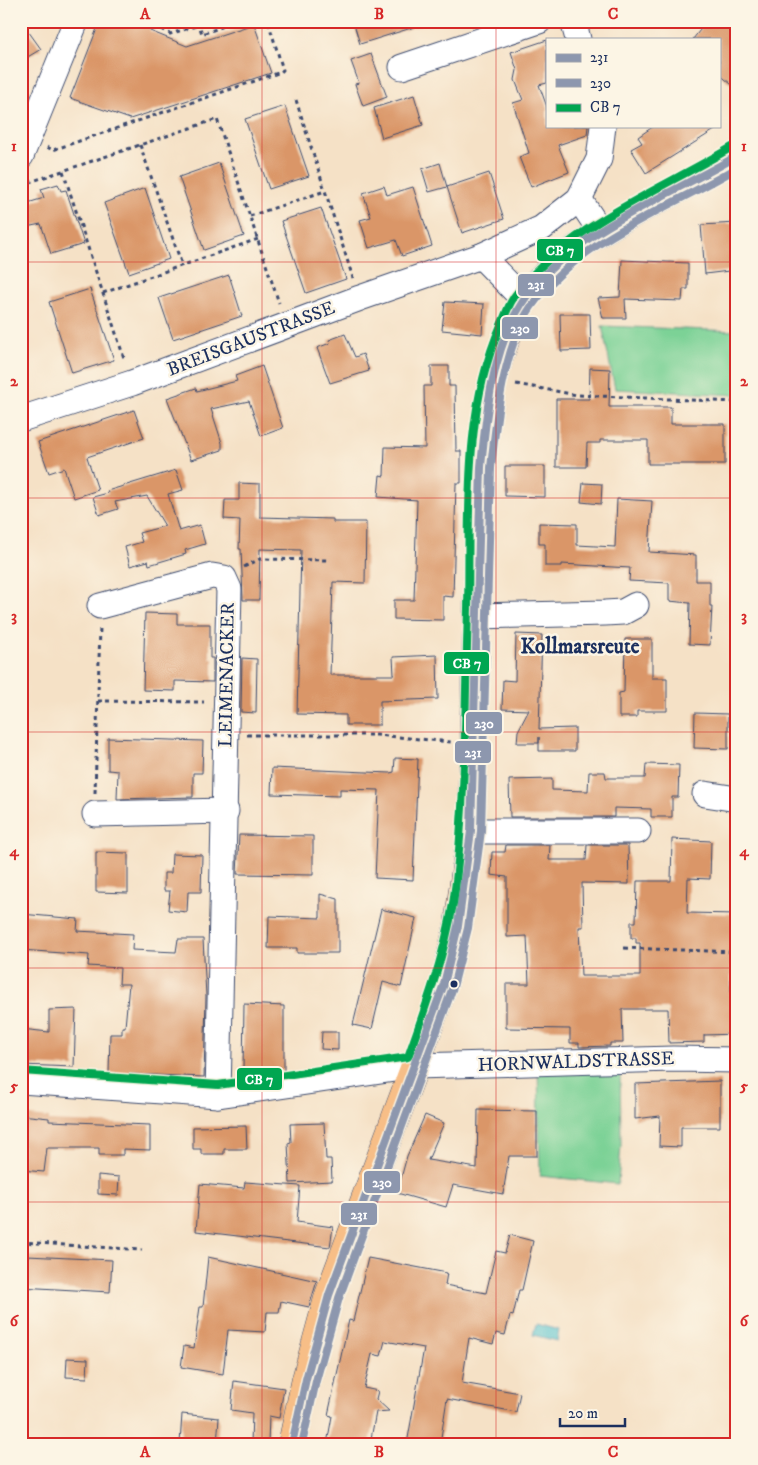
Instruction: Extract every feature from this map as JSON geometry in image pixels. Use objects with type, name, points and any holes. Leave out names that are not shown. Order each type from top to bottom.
[{"type":"main road","points":[[292,1444],[306,1379],[328,1295],[415,1066],[444,984],[454,948],[466,885],[471,831],[485,422],[492,379],[506,336],[524,300],[559,263],[601,232],[737,156]]},
{"type":"street","points":[[25,147],[76,21]]},
{"type":"street","points":[[402,67],[539,21]]},
{"type":"street","points":[[573,21],[578,38]]},
{"type":"street","points":[[601,232],[579,199],[599,159],[603,128]]},
{"type":"street","name":"BREISGAUSTRASSE","points":[[22,419],[132,383],[360,298],[481,256],[542,228],[579,199]]},
{"type":"street","points":[[481,256],[524,300]]},
{"type":"street","points":[[21,415],[22,419]]},
{"type":"street","name":"LEIMENACKER","points":[[100,606],[212,576],[224,578],[229,589],[226,811],[218,1096]]},
{"type":"street","points":[[478,616],[622,612],[636,605]]},
{"type":"street","points":[[705,794],[737,799]]},
{"type":"street","points":[[95,814],[226,811]]},
{"type":"street","points":[[471,831],[638,831]]},
{"type":"street","name":"HORNWALDSTRASSE","points":[[21,1081],[218,1096],[415,1066],[673,1059],[737,1060]]},
{"type":"path","points":[[160,21],[162,29],[170,34],[198,23],[202,34],[238,21]]},
{"type":"path","points":[[25,147],[53,150],[281,72],[283,70],[268,21]]},
{"type":"path","points":[[296,100],[360,298]]},
{"type":"path","points":[[21,185],[217,119],[287,325]]},
{"type":"path","points":[[140,145],[182,265]]},
{"type":"path","points":[[63,171],[132,383]]},
{"type":"path","points":[[250,216],[325,191]]},
{"type":"path","points":[[103,293],[258,239]]},
{"type":"path","points":[[492,379],[577,395],[737,402]]},
{"type":"path","points":[[224,578],[260,559],[328,560]]},
{"type":"path","points":[[95,814],[100,606]]},
{"type":"path","points":[[98,701],[228,702]]},
{"type":"path","points":[[226,735],[377,735],[474,744]]},
{"type":"path","points":[[624,948],[737,952]]},
{"type":"path","points":[[21,1242],[142,1250]]},
{"type":"green space","points":[[602,326],[737,331],[737,395],[615,389]]},
{"type":"green space","points":[[620,1061],[621,1145],[618,1184],[540,1176],[538,1064]]},
{"type":"water","points":[[536,1324],[559,1330],[557,1341],[533,1335]]},
{"type":"building","points":[[21,21],[41,49],[21,61]]},
{"type":"building","points":[[100,21],[151,21],[150,31],[187,46],[254,24],[271,73],[130,119],[70,98]]},
{"type":"building","points":[[353,21],[420,21],[421,25],[360,44]]},
{"type":"building","points":[[707,21],[737,21],[737,89],[720,75],[720,38],[694,38]]},
{"type":"building","points":[[546,40],[546,83],[539,85],[546,104],[546,128],[588,128],[587,135],[558,145],[569,172],[531,187],[519,157],[529,153],[513,103],[523,100],[515,80],[517,70],[511,52]]},
{"type":"building","points":[[371,54],[387,97],[363,106],[355,84],[359,83],[351,61]]},
{"type":"building","points":[[414,95],[423,125],[382,138],[374,108]]},
{"type":"building","points":[[285,106],[309,176],[269,189],[245,119]]},
{"type":"building","points":[[651,128],[718,128],[646,173],[631,149],[642,143],[638,137]]},
{"type":"building","points":[[219,163],[244,236],[204,250],[179,177]]},
{"type":"building","points":[[440,163],[447,187],[429,192],[422,169]]},
{"type":"building","points":[[489,173],[504,219],[462,233],[447,187]]},
{"type":"building","points":[[58,184],[61,191],[66,190],[84,244],[51,254],[41,224],[21,228],[21,205],[44,198],[41,189]]},
{"type":"building","points":[[384,186],[387,195],[413,187],[432,246],[402,256],[396,240],[369,248],[360,220],[371,217],[363,193]]},
{"type":"building","points":[[145,188],[169,259],[129,273],[104,203]]},
{"type":"building","points":[[321,208],[346,279],[306,293],[281,221]]},
{"type":"building","points":[[737,223],[737,270],[705,274],[701,225]]},
{"type":"building","points":[[622,260],[688,263],[688,289],[683,289],[682,301],[625,299],[626,318],[603,318],[598,298],[620,297]]},
{"type":"building","points":[[229,275],[242,316],[173,339],[159,298]]},
{"type":"building","points":[[90,289],[114,360],[72,373],[49,302]]},
{"type":"building","points":[[445,302],[484,304],[482,334],[442,330]]},
{"type":"building","points":[[560,314],[590,314],[591,350],[561,351]]},
{"type":"building","points":[[345,334],[355,357],[363,354],[369,371],[330,383],[317,348],[330,343],[329,340]]},
{"type":"building","points":[[262,366],[283,428],[261,436],[249,401],[211,409],[222,443],[222,450],[191,460],[167,398],[196,388],[197,391],[237,381],[235,376]]},
{"type":"building","points":[[431,366],[449,366],[449,386],[455,386],[456,451],[461,451],[461,483],[456,483],[453,597],[443,596],[443,620],[394,619],[394,600],[414,600],[417,500],[378,497],[380,475],[384,476],[385,447],[425,448],[424,386],[431,386]]},
{"type":"building","points":[[590,368],[610,369],[609,407],[671,407],[671,424],[725,424],[725,464],[648,464],[648,440],[600,440],[600,443],[587,443],[586,467],[556,467],[556,399],[589,399]]},
{"type":"building","points":[[134,410],[144,438],[87,457],[98,490],[74,498],[64,468],[49,473],[38,442]]},
{"type":"building","points":[[505,466],[545,466],[545,497],[505,496]]},
{"type":"building","points":[[176,470],[183,490],[168,494],[179,531],[200,525],[205,544],[185,550],[186,554],[149,565],[148,561],[130,566],[125,547],[142,542],[139,533],[165,526],[147,496],[115,502],[118,509],[99,515],[93,497]]},
{"type":"building","points":[[239,483],[260,484],[260,517],[333,519],[333,522],[366,522],[365,583],[333,582],[330,675],[394,675],[393,657],[437,655],[438,699],[380,701],[380,725],[346,725],[346,715],[297,714],[301,550],[260,549],[259,600],[243,600],[241,549],[239,549],[240,520],[224,519],[225,500],[239,500]]},
{"type":"building","points":[[583,483],[602,484],[601,504],[581,502]]},
{"type":"building","points":[[617,499],[652,501],[649,552],[696,555],[696,581],[710,581],[710,606],[712,606],[710,645],[689,644],[690,603],[669,601],[669,583],[629,581],[630,568],[562,564],[562,566],[545,566],[545,544],[539,544],[539,523],[577,524],[577,545],[615,547]]},
{"type":"building","points":[[145,613],[177,614],[177,624],[210,624],[210,658],[213,658],[213,682],[175,681],[175,691],[143,690]]},
{"type":"building","points":[[516,634],[542,635],[539,729],[575,728],[575,751],[539,751],[539,743],[517,743],[518,731],[529,710],[502,709],[503,680],[515,681]]},
{"type":"building","points":[[625,639],[652,639],[652,678],[667,678],[667,711],[637,711],[637,717],[619,717],[619,693],[624,692]]},
{"type":"building","points":[[242,658],[257,659],[256,713],[241,712]]},
{"type":"building","points":[[695,713],[728,714],[728,749],[694,748]]},
{"type":"building","points":[[108,738],[203,741],[202,773],[193,773],[193,797],[117,799],[118,771],[108,770]]},
{"type":"building","points":[[395,758],[418,759],[413,880],[375,878],[379,790],[340,789],[340,796],[271,794],[272,768],[390,773],[394,772]]},
{"type":"building","points":[[646,764],[679,765],[678,797],[672,797],[672,817],[651,817],[651,809],[614,808],[614,817],[510,817],[509,780],[552,779],[552,790],[588,791],[589,772],[605,772],[606,778],[645,778]]},
{"type":"building","points":[[239,835],[313,836],[313,875],[237,874]]},
{"type":"building","points":[[672,839],[711,841],[710,879],[688,878],[687,913],[737,914],[737,946],[731,945],[731,999],[737,999],[737,1034],[704,1035],[704,1042],[669,1043],[668,1009],[622,1009],[623,1043],[610,1043],[610,1046],[579,1047],[579,1043],[570,1043],[570,1029],[506,1028],[506,984],[529,984],[527,936],[507,937],[507,877],[491,875],[492,852],[505,852],[506,845],[550,845],[549,860],[586,860],[587,845],[628,845],[629,884],[582,883],[583,927],[579,927],[581,976],[640,976],[640,943],[636,943],[636,938],[631,938],[631,922],[636,922],[637,881],[671,881]]},
{"type":"building","points":[[96,852],[128,853],[128,893],[96,892]]},
{"type":"building","points":[[172,854],[202,855],[201,892],[188,892],[187,912],[168,910],[170,891],[164,891],[164,873],[171,873]]},
{"type":"building","points":[[320,894],[338,899],[338,953],[297,953],[297,948],[268,948],[269,916],[320,918]]},
{"type":"building","points":[[381,909],[416,918],[401,987],[383,982],[372,1029],[353,1025]]},
{"type":"building","points":[[21,914],[78,919],[77,931],[133,934],[132,950],[176,952],[178,939],[203,939],[206,996],[204,1077],[109,1073],[110,1034],[122,1034],[122,1027],[125,1027],[129,984],[119,984],[120,968],[88,966],[89,955],[21,950]]},
{"type":"building","points":[[244,1004],[284,1006],[284,1071],[243,1070]]},
{"type":"building","points":[[76,1009],[74,1067],[21,1065],[21,1029],[49,1032],[49,1010]]},
{"type":"building","points":[[322,1032],[338,1032],[338,1050],[321,1049]]},
{"type":"building","points":[[720,1081],[720,1127],[681,1127],[681,1147],[659,1146],[660,1116],[635,1119],[635,1084]]},
{"type":"building","points":[[478,1110],[537,1111],[537,1156],[509,1156],[503,1194],[453,1185],[446,1207],[397,1193],[407,1156],[425,1115],[444,1123],[428,1160],[477,1168]]},
{"type":"building","points":[[21,1115],[49,1118],[49,1121],[150,1125],[150,1150],[123,1149],[123,1155],[99,1155],[99,1148],[47,1148],[44,1172],[21,1170],[23,1143],[21,1143]]},
{"type":"building","points":[[324,1123],[326,1159],[331,1159],[332,1181],[290,1183],[288,1143],[291,1142],[290,1124]]},
{"type":"building","points":[[246,1126],[247,1149],[224,1149],[224,1154],[201,1154],[201,1149],[193,1149],[193,1127]]},
{"type":"building","points":[[98,1175],[119,1177],[118,1195],[98,1194]]},
{"type":"building","points":[[245,1182],[300,1186],[297,1222],[333,1227],[330,1247],[196,1231],[200,1184],[244,1188]]},
{"type":"building","points":[[510,1235],[533,1241],[522,1290],[519,1290],[513,1316],[510,1315],[505,1335],[496,1333],[493,1344],[469,1338],[462,1383],[520,1393],[516,1412],[447,1399],[440,1444],[407,1444],[424,1348],[385,1341],[381,1356],[372,1354],[364,1388],[378,1391],[376,1399],[389,1411],[376,1412],[370,1444],[327,1444],[332,1416],[328,1415],[349,1320],[353,1321],[368,1258],[447,1273],[445,1285],[486,1293],[496,1251],[505,1253]]},
{"type":"building","points":[[27,1256],[112,1260],[110,1292],[21,1287],[21,1262],[27,1262]]},
{"type":"building","points":[[208,1257],[317,1281],[309,1307],[281,1301],[279,1312],[267,1312],[265,1332],[228,1330],[223,1374],[181,1367],[184,1346],[194,1348],[200,1307],[203,1307]]},
{"type":"building","points":[[67,1358],[88,1359],[87,1378],[66,1377]]},
{"type":"building","points":[[234,1381],[284,1388],[279,1418],[269,1416],[268,1444],[251,1444],[252,1413],[231,1410]]},
{"type":"building","points":[[182,1414],[219,1418],[217,1444],[180,1444]]},
{"type":"transit line","points":[[22,1071],[218,1085],[408,1057],[443,948],[449,926],[456,881],[465,745],[471,465],[474,429],[488,359],[514,297],[539,268],[563,247],[617,211],[732,147]]},
{"type":"transit line","name":"231","points":[[292,1444],[306,1379],[329,1295],[444,984],[458,926],[471,831],[481,467],[488,404],[497,361],[512,321],[522,303],[541,278],[565,256],[620,219],[737,156]]},
{"type":"transit line","name":"230","points":[[302,1444],[316,1381],[339,1298],[453,987],[468,928],[481,831],[491,468],[502,384],[514,342],[521,323],[531,307],[551,283],[574,262],[626,227],[737,168]]},
{"type":"district","name":"Kollmarsreute","points":[[580,647]]}]
